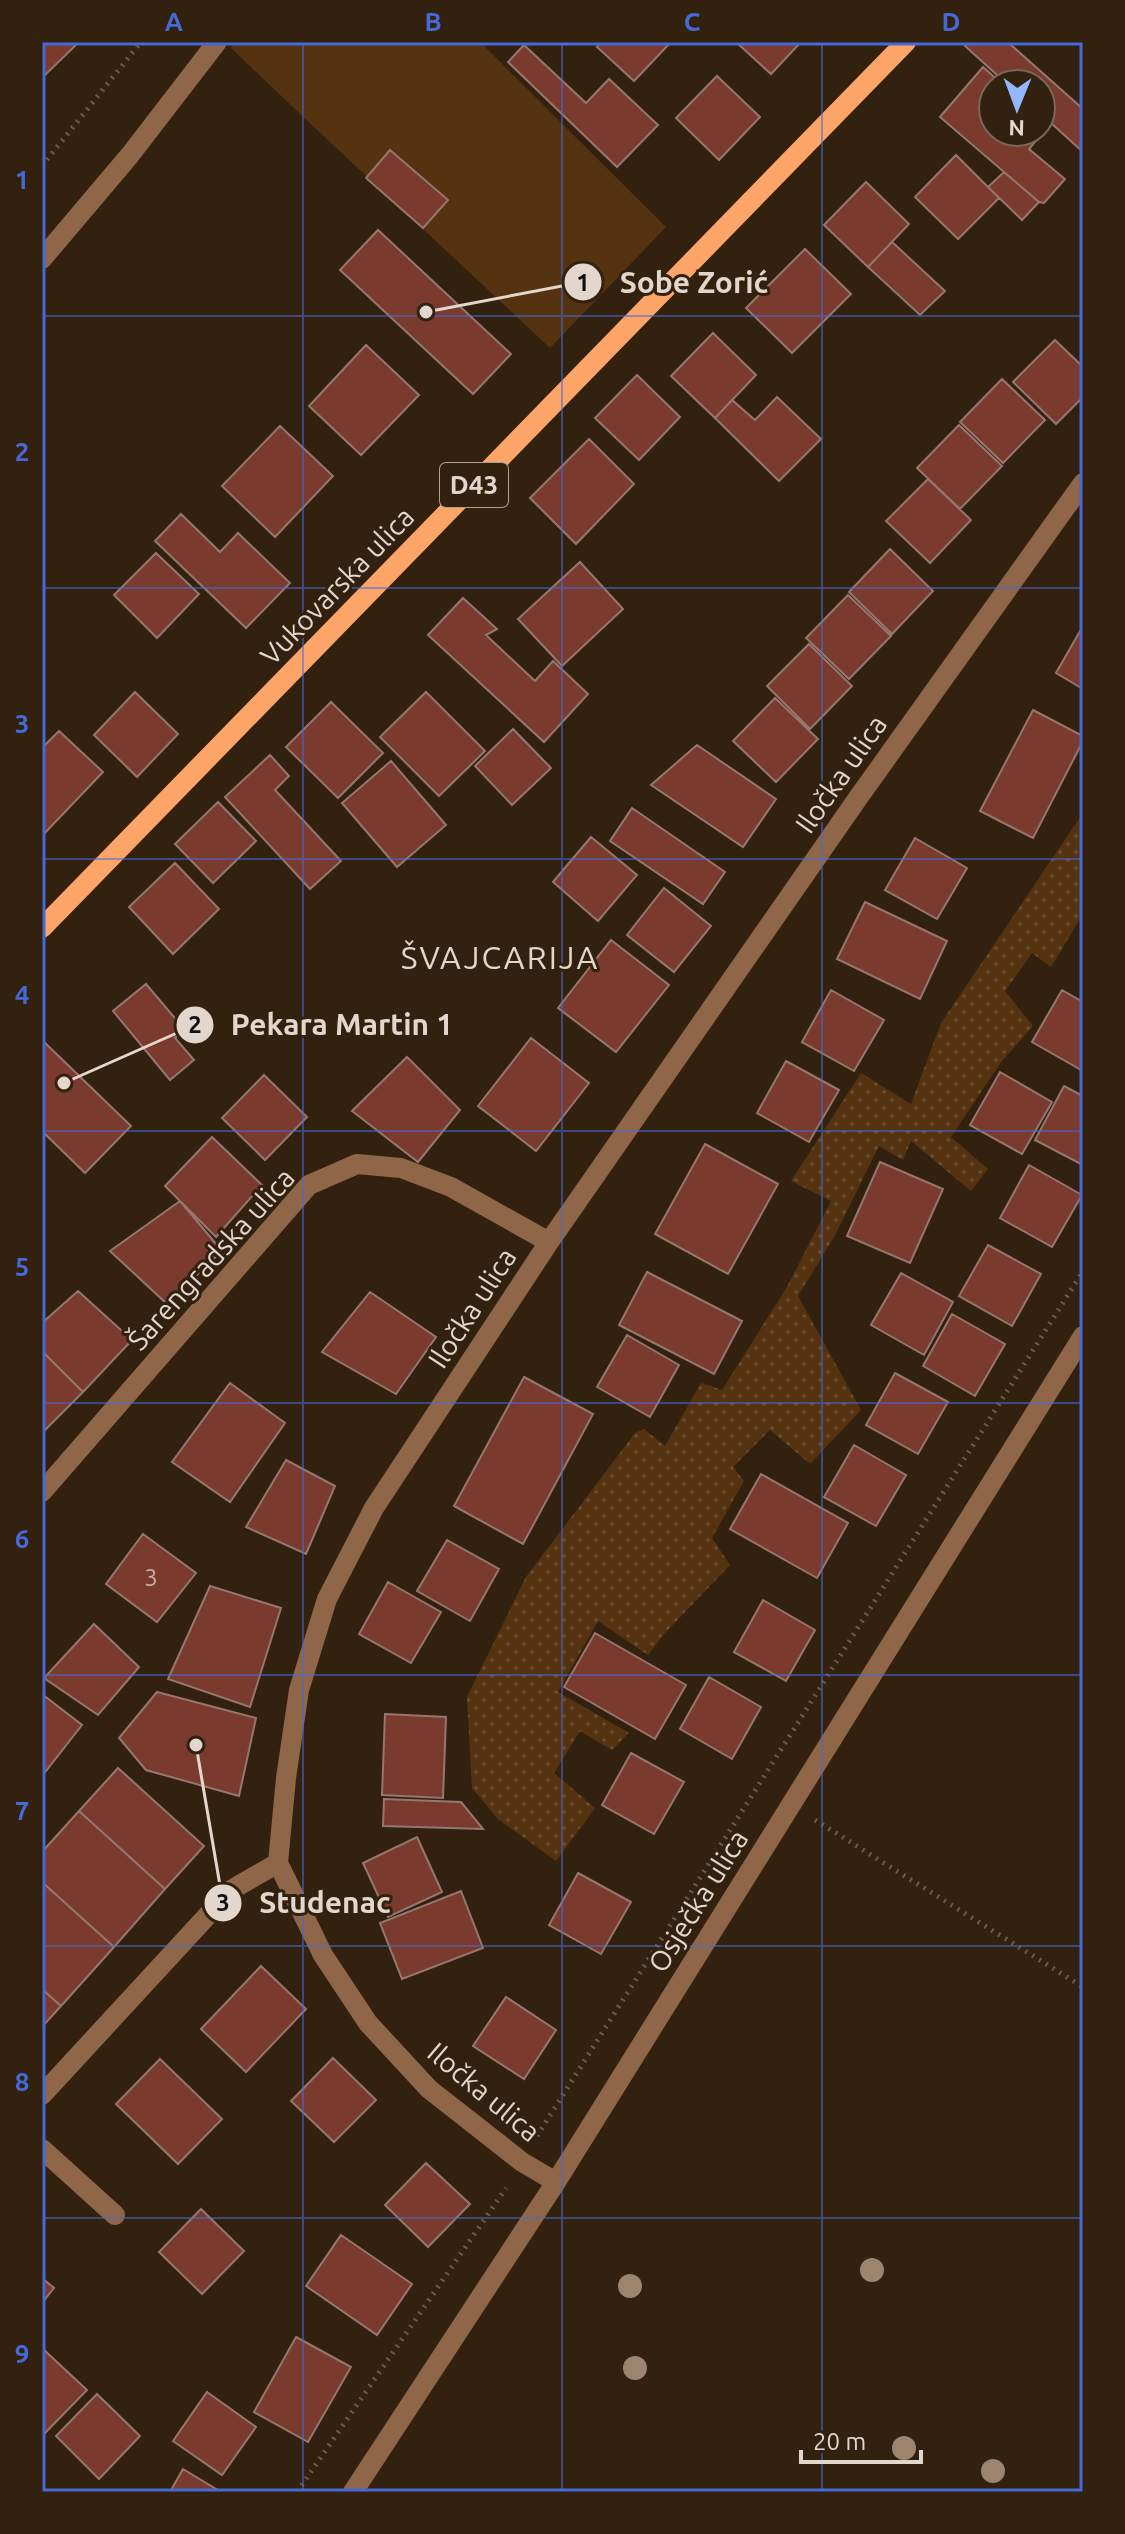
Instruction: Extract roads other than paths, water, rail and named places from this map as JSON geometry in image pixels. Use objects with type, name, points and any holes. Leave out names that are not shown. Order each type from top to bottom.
[{"type":"main road","name":"Vukovarska ulica","points":[[42,928],[906,42]]},
{"type":"street","points":[[42,259],[130,155],[217,42]]},
{"type":"street","name":"Iločka ulica","points":[[556,2182],[522,2162],[429,2089],[368,2023],[323,1955],[278,1863],[299,1690],[327,1599],[374,1508],[549,1242],[858,798],[1083,483]]},
{"type":"street","name":"Šarengradska ulica","points":[[42,1492],[309,1185],[357,1164],[401,1168],[451,1187],[549,1242]]},
{"type":"street","name":"Osječka ulica","points":[[353,2492],[556,2182],[1083,1336]]},
{"type":"street","points":[[42,2095],[231,1890],[278,1863]]},
{"type":"street","points":[[42,2149],[115,2215]]},
{"type":"place","name":"Sobe Zorić","points":[[426,312]]},
{"type":"place","name":"Pekara Martin 1","points":[[64,1083]]},
{"type":"place","name":"Studenac","points":[[196,1745]]},
{"type":"district","name":"ŠVAJCARIJA","points":[[500,958]]}]
